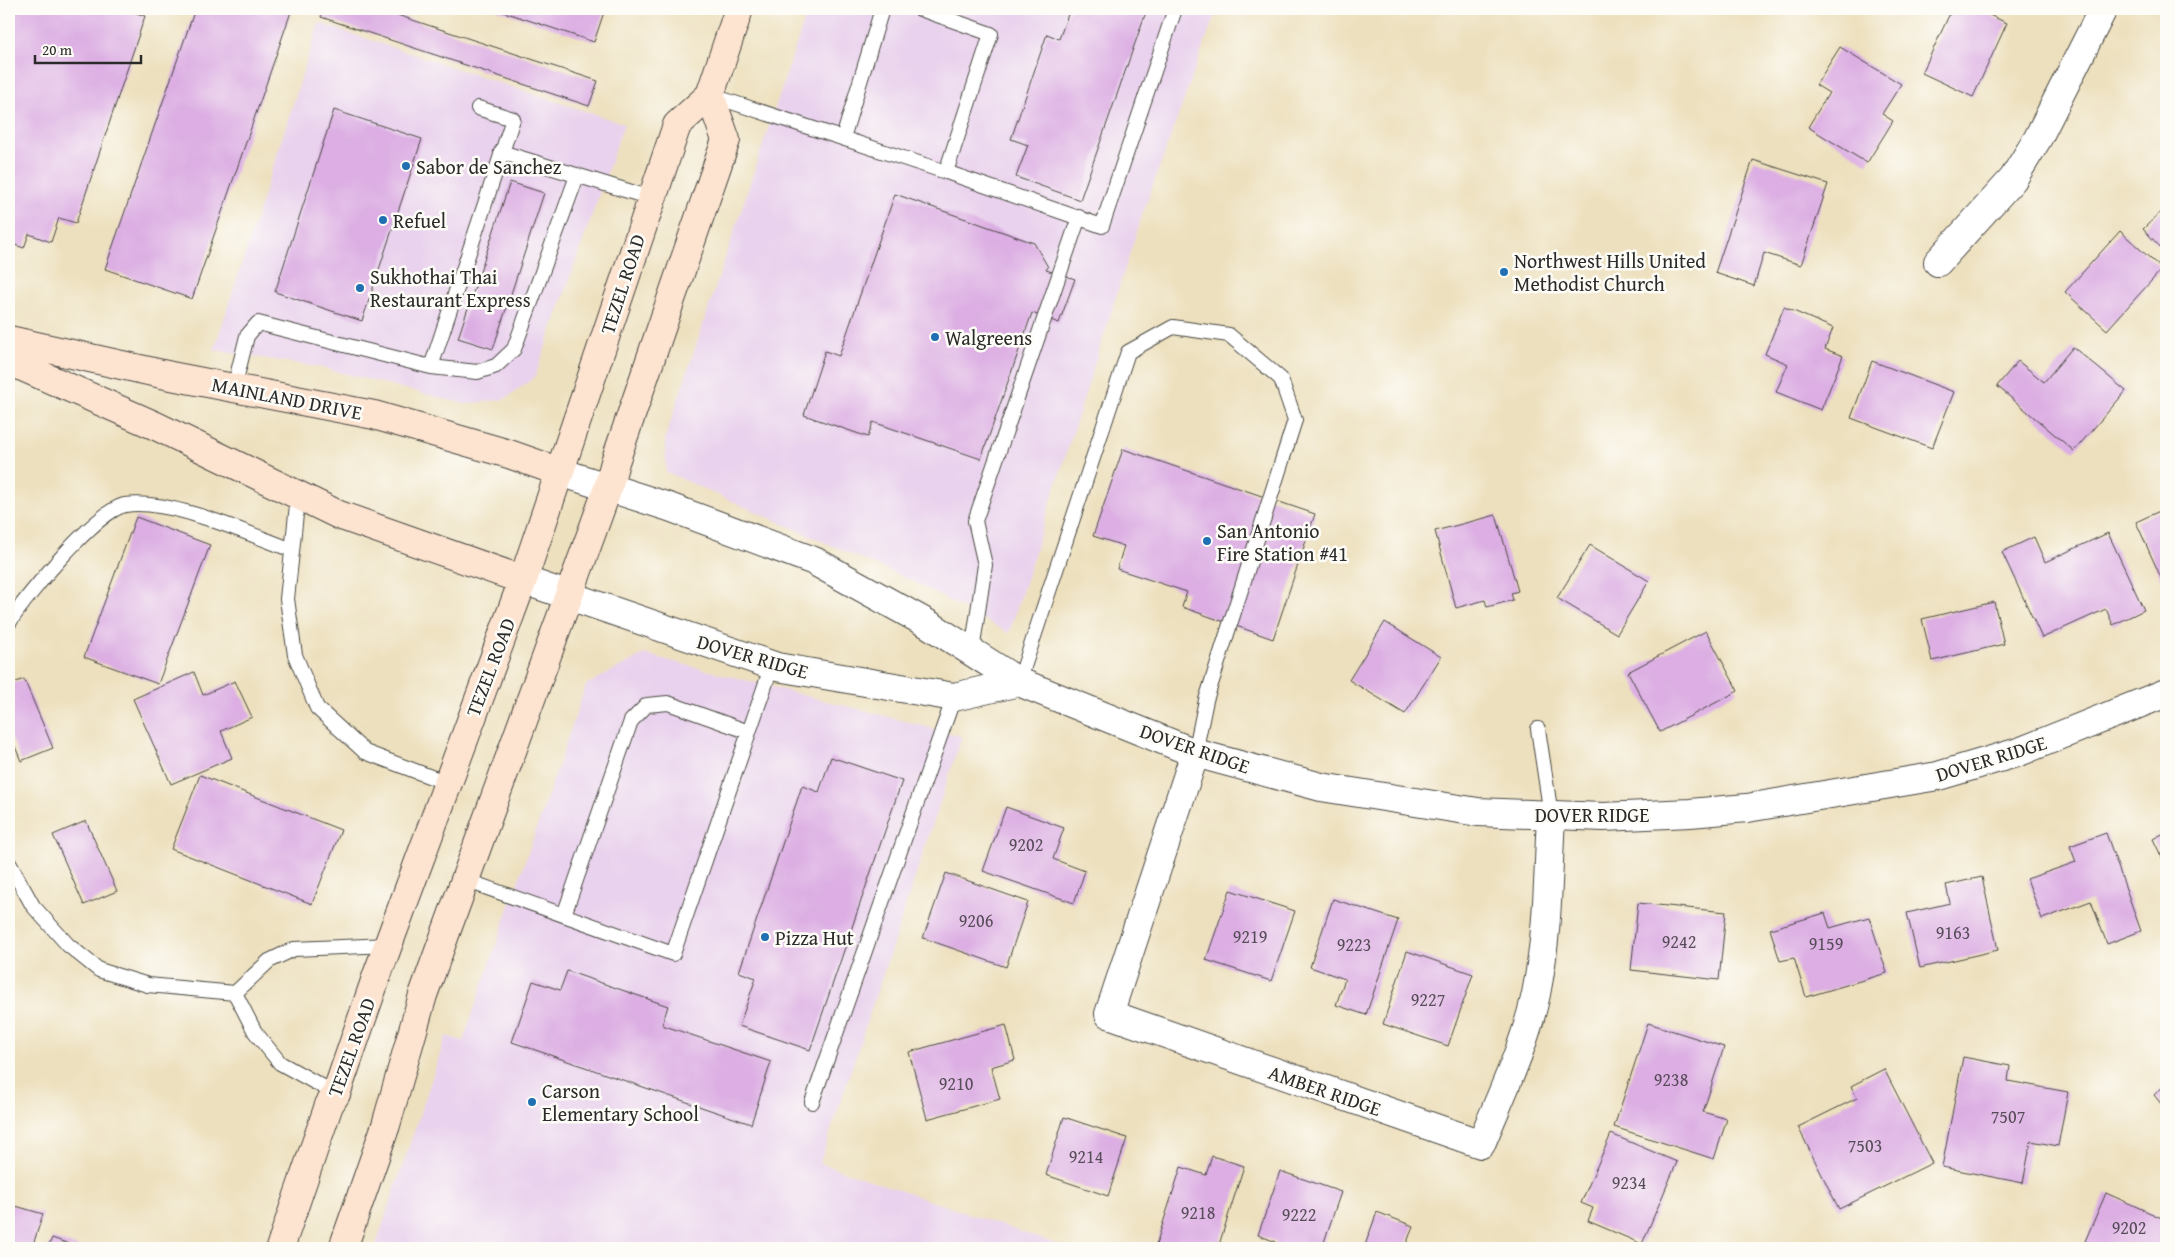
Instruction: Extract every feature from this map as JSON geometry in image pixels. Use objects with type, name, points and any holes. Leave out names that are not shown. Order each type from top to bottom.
[{"type":"main road","name":"TEZEL ROAD","points":[[280,1248],[329,1105],[336,1094],[522,580],[677,125],[710,95],[739,9]]},
{"type":"main road","points":[[343,1248],[386,1125],[423,995],[608,488],[615,462],[726,140],[710,95]]},
{"type":"main road","name":"MAINLAND DRIVE","points":[[9,340],[234,388],[374,415],[509,454],[560,472]]},
{"type":"main road","points":[[9,361],[156,426],[339,515],[522,580]]},
{"type":"street","points":[[1938,262],[1991,206],[2013,179],[2038,138],[2104,9]]},
{"type":"street","name":"DOVER RIDGE","points":[[560,472],[669,507],[814,561],[928,624],[1019,682],[1195,753],[1321,786],[1478,812],[1603,817],[1747,808],[1938,776],[2020,752],[2166,693]]},
{"type":"street","name":"DOVER RIDGE","points":[[522,580],[772,665],[904,690],[954,697],[1019,682]]},
{"type":"street","name":"AMBER RIDGE","points":[[1195,753],[1109,1014],[1481,1144],[1521,1048],[1536,995],[1545,941],[1551,815]]},
{"type":"lane","points":[[843,138],[882,9]]},
{"type":"lane","points":[[920,9],[991,34],[946,172]]},
{"type":"lane","points":[[710,95],[946,172],[1102,226],[1175,9]]},
{"type":"lane","points":[[431,367],[513,119],[478,108]]},
{"type":"lane","points":[[501,152],[651,198]]},
{"type":"lane","points":[[234,388],[247,336],[258,323],[431,367],[477,372],[496,366],[514,349],[577,176]]},
{"type":"lane","points":[[972,651],[985,565],[975,521],[1079,217]]},
{"type":"lane","points":[[1019,682],[1128,352],[1173,327],[1229,335],[1281,379],[1295,420],[1206,700],[1195,753]]},
{"type":"lane","points":[[298,495],[287,599],[295,654],[317,708],[365,752],[448,783]]},
{"type":"lane","points":[[9,623],[20,605],[96,522],[124,505],[168,506],[292,550]]},
{"type":"lane","points":[[465,880],[673,954],[772,665]]},
{"type":"lane","points":[[812,1102],[954,697]]},
{"type":"lane","points":[[564,916],[631,721],[647,705],[668,703],[749,732]]},
{"type":"lane","points":[[1538,728],[1551,815]]},
{"type":"lane","points":[[9,863],[34,906],[68,945],[99,970],[148,985],[235,993],[269,961],[294,950],[389,946]]},
{"type":"lane","points":[[235,993],[255,1032],[280,1063],[336,1094]]},
{"type":"shaded area","points":[[808,9],[1217,9],[1142,215],[1009,633],[914,582],[666,472],[665,439]]},
{"type":"shaded area","points":[[319,23],[624,124],[535,377],[505,399],[465,404],[323,368],[214,350]]},
{"type":"shaded area","points":[[644,654],[962,736],[820,1163],[1068,1248],[375,1248],[446,1036],[463,1041],[586,685]]},
{"type":"building","points":[[9,9],[132,9],[131,11],[145,16],[76,223],[59,218],[51,242],[29,234],[24,248],[9,243]]},
{"type":"building","points":[[195,9],[292,9],[192,299],[105,269]]},
{"type":"building","points":[[323,9],[379,9],[598,81],[589,106],[321,17]]},
{"type":"building","points":[[495,9],[605,9],[594,42]]},
{"type":"building","points":[[1070,9],[1147,9],[1080,200],[1016,177],[1028,145],[1011,139],[1047,34],[1059,39]]},
{"type":"building","points":[[1952,9],[1976,9],[2007,23],[1973,97],[1922,73]]},
{"type":"building","points":[[1840,47],[1901,84],[1882,114],[1893,121],[1867,163],[1808,127],[1829,93],[1816,85]]},
{"type":"building","points":[[334,110],[422,139],[362,321],[275,292]]},
{"type":"building","points":[[1753,160],[1828,184],[1801,265],[1764,253],[1754,286],[1715,273]]},
{"type":"building","points":[[510,182],[544,193],[493,349],[458,338]]},
{"type":"building","name":"Walgreens","points":[[895,194],[1034,243],[1048,267],[1046,270],[1075,279],[1059,323],[1032,313],[981,459],[873,422],[868,437],[804,415],[825,351],[839,356]]},
{"type":"building","points":[[2166,207],[2166,253],[2143,229]]},
{"type":"building","points":[[2120,231],[2162,269],[2107,330],[2065,292]]},
{"type":"building","points":[[1784,307],[1833,328],[1825,349],[1843,356],[1821,410],[1776,392],[1788,364],[1765,354]]},
{"type":"building","points":[[2073,347],[2126,391],[2074,451],[1997,386],[2018,361],[2044,382]]},
{"type":"building","points":[[1872,361],[1954,392],[1932,448],[1851,418]]},
{"type":"building","name":"San Antonio Fire Station #41","points":[[1123,449],[1315,514],[1273,639],[1182,607],[1187,592],[1117,569],[1124,546],[1093,536]]},
{"type":"building","points":[[2166,508],[2166,589],[2136,522]]},
{"type":"building","points":[[1496,515],[1518,591],[1511,593],[1513,600],[1487,607],[1485,600],[1456,608],[1435,531]]},
{"type":"building","points":[[136,517],[210,545],[158,684],[84,657]]},
{"type":"building","points":[[2108,533],[2144,610],[2113,625],[2106,609],[2042,638],[2002,552],[2034,537],[2045,562]]},
{"type":"building","points":[[1590,545],[1649,581],[1617,634],[1557,598]]},
{"type":"building","points":[[1994,602],[2004,644],[1932,661],[1922,619]]},
{"type":"building","points":[[1385,622],[1441,657],[1405,714],[1349,680]]},
{"type":"building","points":[[1706,631],[1738,691],[1660,732],[1628,672]]},
{"type":"building","points":[[194,672],[203,695],[235,681],[252,717],[221,731],[232,758],[171,784],[133,699]]},
{"type":"building","points":[[24,679],[53,748],[21,761],[9,732],[9,685]]},
{"type":"building","points":[[831,757],[902,781],[810,1050],[739,1026],[756,978],[739,972],[802,786],[819,792]]},
{"type":"building","points":[[200,775],[341,830],[312,904],[171,849]]},
{"type":"building","points":[[1006,807],[1064,828],[1053,859],[1085,871],[1074,903],[983,871]]},
{"type":"building","points":[[86,821],[117,891],[84,905],[53,835]]},
{"type":"building","points":[[2166,832],[2166,866],[2153,839]]},
{"type":"building","points":[[2106,833],[2141,931],[2107,944],[2091,901],[2042,919],[2027,879],[2076,862],[2070,846]]},
{"type":"building","points":[[946,873],[1028,902],[1006,967],[923,938]]},
{"type":"building","points":[[1982,877],[1998,950],[1920,968],[1907,913],[1950,903],[1946,885]]},
{"type":"building","points":[[1230,890],[1295,911],[1271,981],[1206,960]]},
{"type":"building","points":[[1333,899],[1398,920],[1366,1015],[1336,1005],[1345,979],[1310,967]]},
{"type":"building","points":[[1638,903],[1726,912],[1719,980],[1631,970]]},
{"type":"building","points":[[1825,913],[1830,928],[1869,917],[1887,973],[1806,997],[1794,958],[1780,961],[1770,929]]},
{"type":"building","points":[[1407,951],[1473,974],[1448,1046],[1383,1024]]},
{"type":"building","points":[[567,971],[668,1006],[662,1025],[771,1062],[751,1124],[512,1042],[533,981],[560,990]]},
{"type":"building","points":[[1648,1023],[1724,1047],[1703,1112],[1727,1119],[1714,1159],[1614,1127]]},
{"type":"building","points":[[1006,1025],[1015,1060],[991,1067],[1000,1099],[927,1119],[909,1052]]},
{"type":"building","points":[[1963,1057],[2010,1066],[2008,1081],[2068,1092],[2058,1146],[2031,1141],[2023,1183],[1942,1167]]},
{"type":"building","points":[[1884,1069],[1932,1163],[1839,1209],[1798,1127],[1857,1098],[1851,1086]]},
{"type":"building","points":[[2166,1084],[2166,1110],[2154,1095]]},
{"type":"building","points":[[1064,1117],[1127,1138],[1108,1196],[1046,1175]]},
{"type":"building","points":[[1611,1134],[1677,1162],[1642,1244],[1588,1221],[1593,1208],[1581,1203]]},
{"type":"building","points":[[1212,1156],[1244,1166],[1218,1248],[1155,1248],[1181,1167],[1206,1175]]},
{"type":"building","points":[[1280,1171],[1341,1192],[1322,1248],[1274,1248],[1276,1242],[1258,1235]]},
{"type":"building","points":[[2106,1193],[2166,1220],[2166,1234],[2160,1248],[2082,1248]]},
{"type":"building","points":[[9,1204],[43,1214],[32,1248],[9,1248]]},
{"type":"building","points":[[1377,1212],[1413,1226],[1405,1248],[1364,1248]]},
{"type":"building","points":[[52,1238],[81,1248],[48,1248]]},
{"type":"place","name":"Sabor de Sanchez","points":[[406,166]]},
{"type":"place","name":"Refuel","points":[[383,220]]},
{"type":"place","name":"Northwest Hills United Methodist Church","points":[[1504,272]]},
{"type":"place","name":"Sukhothai Thai Restaurant Express","points":[[360,288]]},
{"type":"place","name":"Walgreens","points":[[935,337]]},
{"type":"place","name":"San Antonio Fire Station #41","points":[[1207,541]]},
{"type":"place","name":"Pizza Hut","points":[[765,937]]},
{"type":"place","name":"Carson Elementary School","points":[[532,1102]]}]
